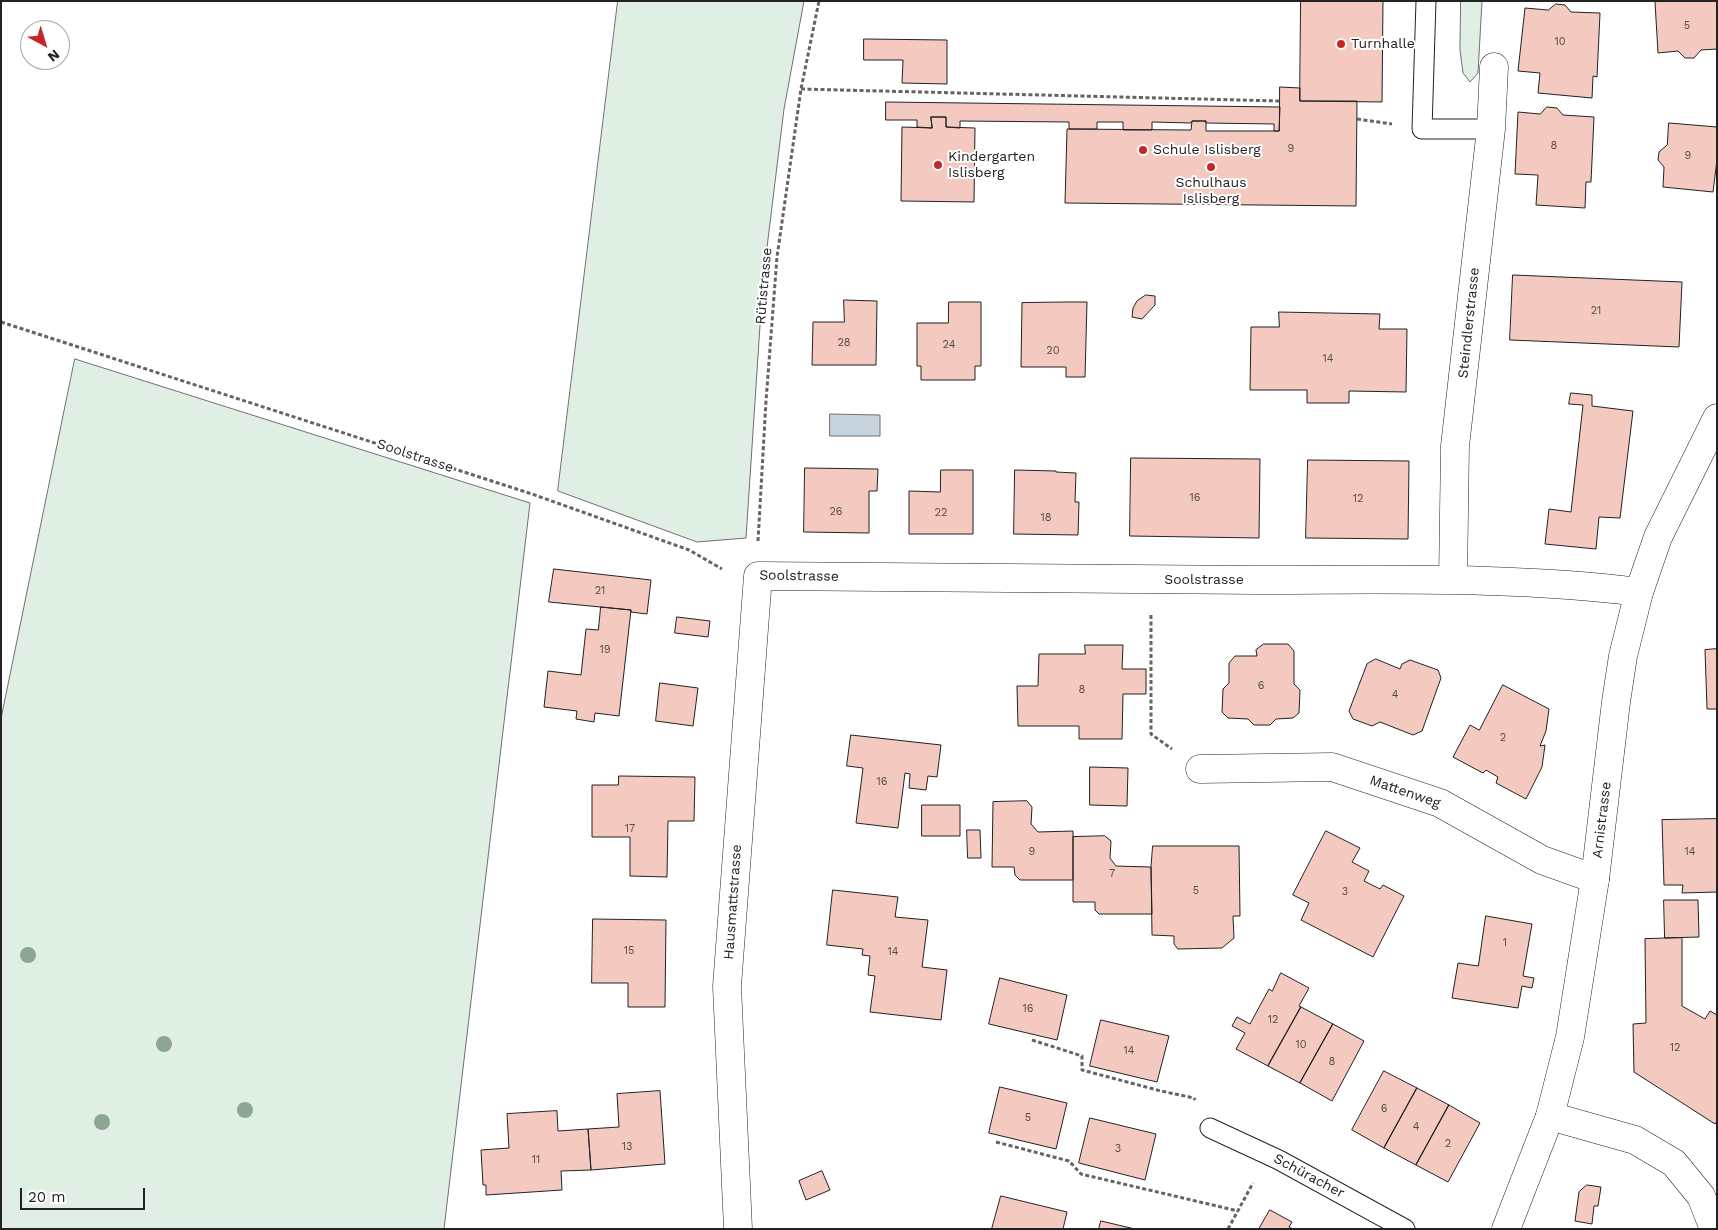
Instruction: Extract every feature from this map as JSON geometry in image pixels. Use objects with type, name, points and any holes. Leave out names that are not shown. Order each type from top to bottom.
[{"type":"street","name":"Steindlerstrasse","points":[[1453,580],[1455,446],[1491,128],[1494,67]]},
{"type":"street","name":"Arnistrasse","points":[[1506,1229],[1550,1116],[1570,1037],[1595,879],[1616,702],[1638,592],[1658,537],[1717,418]]},
{"type":"street","name":"Soolstrasse","points":[[758,576],[1150,580],[1453,580],[1589,586],[1638,592]]},
{"type":"street","name":"Hausmattstrasse","points":[[738,1229],[727,986],[758,576]]},
{"type":"street","name":"Mattenweg","points":[[1200,769],[1332,767],[1440,803],[1542,860],[1595,879]]},
{"type":"street","points":[[1550,1116],[1634,1140],[1674,1163],[1701,1196],[1714,1229]]},
{"type":"lane","points":[[1426,1],[1422,129],[1491,128]]},
{"type":"lane","name":"Schüracher","points":[[1210,1128],[1280,1160],[1406,1229]]},
{"type":"path","name":"Rütistrasse","points":[[758,576],[758,533],[765,411],[777,257],[801,89],[819,1]]},
{"type":"path","points":[[801,89],[1280,101]]},
{"type":"path","name":"Soolstrasse","points":[[1,322],[532,494],[688,550],[732,574],[758,576]]},
{"type":"path","points":[[1150,580],[1151,734],[1200,769]]},
{"type":"path","points":[[1032,1040],[1082,1056],[1082,1070],[1178,1095]]},
{"type":"path","points":[[996,1142],[1069,1161],[1081,1174],[1238,1211]]},
{"type":"path","points":[[1228,1229],[1240,1206]]},
{"type":"green space","points":[[618,1],[804,1],[784,109],[763,280],[746,538],[697,542],[558,491]]},
{"type":"green space","points":[[1461,1],[1482,1],[1478,73],[1470,82],[1463,73],[1460,50]]},
{"type":"green space","points":[[75,359],[530,503],[444,1229],[1,1229],[1,719]]},
{"type":"shaded area","points":[[830,414],[880,415],[880,436],[830,436]]},
{"type":"building","name":"Turnhalle","points":[[1301,1],[1383,1],[1382,102],[1300,101]]},
{"type":"building","points":[[1717,1],[1717,49],[1701,50],[1694,58],[1685,58],[1678,51],[1658,53],[1655,2]]},
{"type":"building","points":[[1556,4],[1565,5],[1571,12],[1600,13],[1597,77],[1593,76],[1592,98],[1538,93],[1540,73],[1518,71],[1525,8],[1548,10]]},
{"type":"building","points":[[864,39],[947,40],[947,84],[902,83],[903,60],[864,60]]},
{"type":"building","name":"Schulhaus Islisberg","points":[[1280,87],[1300,88],[1300,101],[1357,101],[1356,206],[1065,203],[1067,129],[1191,130],[1192,121],[1206,121],[1206,131],[1279,131]]},
{"type":"building","points":[[886,102],[1280,107],[1279,131],[1274,131],[1274,124],[1206,123],[1206,121],[1192,121],[1191,123],[1152,122],[1152,130],[1123,130],[1123,122],[1097,122],[1097,129],[1069,129],[1069,122],[960,121],[960,128],[946,127],[946,117],[931,117],[932,128],[917,127],[917,120],[886,120]]},
{"type":"building","points":[[1547,107],[1557,108],[1563,115],[1594,117],[1591,182],[1586,182],[1585,208],[1536,205],[1538,175],[1515,174],[1518,112],[1540,114]]},
{"type":"building","name":"Kindergarten Islisberg","points":[[931,117],[946,117],[946,127],[975,128],[974,202],[901,201],[902,127],[932,128]]},
{"type":"building","points":[[1669,123],[1717,127],[1717,160],[1713,192],[1663,187],[1664,167],[1658,160],[1659,152],[1667,145]]},
{"type":"building","points":[[1513,275],[1682,282],[1679,347],[1510,340]]},
{"type":"building","points":[[1146,295],[1155,296],[1155,305],[1142,319],[1132,317],[1133,308],[1137,301]]},
{"type":"building","points":[[844,300],[877,301],[876,365],[812,365],[813,322],[844,322]]},
{"type":"building","points":[[949,302],[981,302],[981,366],[975,366],[975,380],[921,380],[921,366],[917,366],[917,323],[948,323]]},
{"type":"building","points":[[1087,302],[1085,377],[1066,377],[1066,367],[1021,367],[1022,303]]},
{"type":"building","points":[[1279,312],[1380,314],[1379,329],[1407,329],[1406,392],[1349,391],[1349,403],[1307,403],[1307,390],[1250,390],[1251,327],[1279,327]]},
{"type":"building","points":[[1571,393],[1592,395],[1592,406],[1633,411],[1620,518],[1599,517],[1596,549],[1545,544],[1549,509],[1571,512],[1583,405],[1569,404]]},
{"type":"building","points":[[1131,458],[1260,459],[1259,538],[1130,536]]},
{"type":"building","points":[[1308,460],[1409,461],[1408,539],[1306,538]]},
{"type":"building","points":[[805,468],[878,469],[877,491],[869,491],[869,533],[804,532]]},
{"type":"building","points":[[941,470],[973,470],[973,534],[909,534],[909,491],[940,492]]},
{"type":"building","points":[[1015,470],[1076,473],[1075,502],[1079,502],[1078,535],[1014,534]]},
{"type":"building","points":[[554,569],[651,580],[647,614],[631,612],[631,610],[549,602]]},
{"type":"building","points":[[601,607],[631,610],[619,716],[595,713],[594,722],[576,719],[577,711],[544,707],[548,671],[581,675],[586,629],[598,630]]},
{"type":"building","points":[[677,617],[710,621],[708,637],[675,633]]},
{"type":"building","points":[[1264,644],[1288,644],[1294,651],[1294,684],[1300,690],[1299,713],[1293,718],[1276,719],[1270,725],[1254,725],[1248,719],[1228,718],[1222,712],[1223,689],[1229,683],[1229,663],[1235,656],[1257,656],[1256,650]]},
{"type":"building","points":[[1085,645],[1123,645],[1122,669],[1146,669],[1146,694],[1123,694],[1122,739],[1079,739],[1079,726],[1018,726],[1017,686],[1038,686],[1039,654],[1085,654]]},
{"type":"building","points":[[1717,649],[1717,709],[1707,709],[1705,650]]},
{"type":"building","points":[[1376,659],[1400,669],[1402,664],[1410,660],[1438,670],[1441,678],[1422,731],[1413,735],[1380,722],[1372,726],[1353,719],[1349,711],[1367,664]]},
{"type":"building","points":[[660,683],[698,688],[693,726],[656,721]]},
{"type":"building","points":[[1503,685],[1549,709],[1546,731],[1540,746],[1545,745],[1542,767],[1526,799],[1496,783],[1498,777],[1486,770],[1483,773],[1453,757],[1470,725],[1479,730]]},
{"type":"building","points":[[851,735],[941,745],[937,777],[928,776],[926,790],[909,788],[910,774],[905,773],[898,828],[856,823],[863,768],[847,766]]},
{"type":"building","points":[[1090,767],[1128,768],[1127,806],[1090,805]]},
{"type":"building","points":[[619,776],[695,777],[694,821],[668,821],[667,877],[630,876],[630,837],[592,837],[592,785],[618,785]]},
{"type":"building","points":[[1027,801],[1032,807],[1031,824],[1038,832],[1073,831],[1073,880],[1020,880],[1015,875],[1014,867],[992,867],[993,802]]},
{"type":"building","points":[[922,805],[960,805],[960,836],[922,836]]},
{"type":"building","points":[[1717,819],[1717,892],[1682,893],[1683,885],[1664,885],[1662,820]]},
{"type":"building","points":[[967,830],[980,830],[981,858],[968,858]]},
{"type":"building","points":[[1326,831],[1360,848],[1352,862],[1369,871],[1364,881],[1380,889],[1383,885],[1404,896],[1373,957],[1301,920],[1309,903],[1293,895]]},
{"type":"building","points":[[1105,836],[1111,841],[1110,858],[1116,866],[1151,867],[1152,914],[1099,914],[1095,910],[1095,902],[1073,902],[1073,837]]},
{"type":"building","points":[[1153,846],[1239,846],[1240,916],[1233,916],[1234,938],[1222,948],[1178,949],[1174,944],[1174,936],[1152,935],[1151,867]]},
{"type":"building","points":[[833,890],[898,897],[895,917],[928,920],[922,967],[947,970],[941,1020],[870,1012],[875,976],[868,975],[870,956],[862,955],[863,949],[827,945]]},
{"type":"building","points":[[1664,900],[1698,900],[1699,937],[1665,938]]},
{"type":"building","points":[[1486,916],[1532,924],[1523,976],[1534,978],[1532,988],[1522,986],[1518,1008],[1452,998],[1458,963],[1478,966]]},
{"type":"building","points":[[593,919],[666,920],[665,1007],[628,1007],[628,983],[592,983]]},
{"type":"building","points":[[1682,938],[1682,1006],[1705,1019],[1710,1011],[1717,1015],[1717,1121],[1715,1124],[1634,1072],[1633,1024],[1646,1023],[1645,939]]},
{"type":"building","points":[[1281,973],[1309,988],[1299,1006],[1301,1007],[1268,1066],[1236,1049],[1245,1033],[1232,1026],[1237,1017],[1250,1024],[1269,989],[1272,991]]},
{"type":"building","points":[[1000,978],[1067,995],[1057,1040],[989,1024]]},
{"type":"building","points":[[1301,1007],[1333,1024],[1300,1083],[1268,1066]]},
{"type":"building","points":[[1101,1020],[1169,1036],[1157,1082],[1090,1066]]},
{"type":"building","points":[[1333,1024],[1364,1041],[1332,1101],[1300,1083]]},
{"type":"building","points":[[1384,1071],[1417,1088],[1384,1148],[1352,1130]]},
{"type":"building","points":[[1000,1087],[1067,1103],[1056,1149],[989,1133]]},
{"type":"building","points":[[1417,1088],[1449,1105],[1416,1165],[1384,1148]]},
{"type":"building","points":[[660,1091],[665,1164],[591,1170],[588,1129],[619,1127],[617,1094]]},
{"type":"building","points":[[1449,1105],[1480,1123],[1448,1182],[1416,1165]]},
{"type":"building","points":[[557,1111],[558,1131],[588,1129],[591,1170],[561,1171],[562,1190],[486,1195],[486,1185],[483,1185],[481,1150],[509,1148],[507,1114]]},
{"type":"building","points":[[1090,1118],[1156,1134],[1145,1180],[1079,1163]]},
{"type":"building","points":[[822,1171],[830,1190],[806,1200],[799,1181]]},
{"type":"building","points":[[1587,1185],[1601,1187],[1598,1206],[1594,1206],[1592,1224],[1575,1221],[1579,1192]]},
{"type":"building","points":[[1001,1196],[1067,1212],[1063,1229],[992,1229]]},
{"type":"building","points":[[1270,1210],[1292,1222],[1289,1227],[1293,1229],[1259,1229]]},
{"type":"building","points":[[1101,1221],[1135,1229],[1099,1229]]},
{"type":"place","name":"Turnhalle","points":[[1341,44]]},
{"type":"place","name":"Schule Islisberg","points":[[1143,150]]},
{"type":"place","name":"Kindergarten Islisberg","points":[[938,165]]},
{"type":"place","name":"Schulhaus Islisberg","points":[[1211,167]]}]
